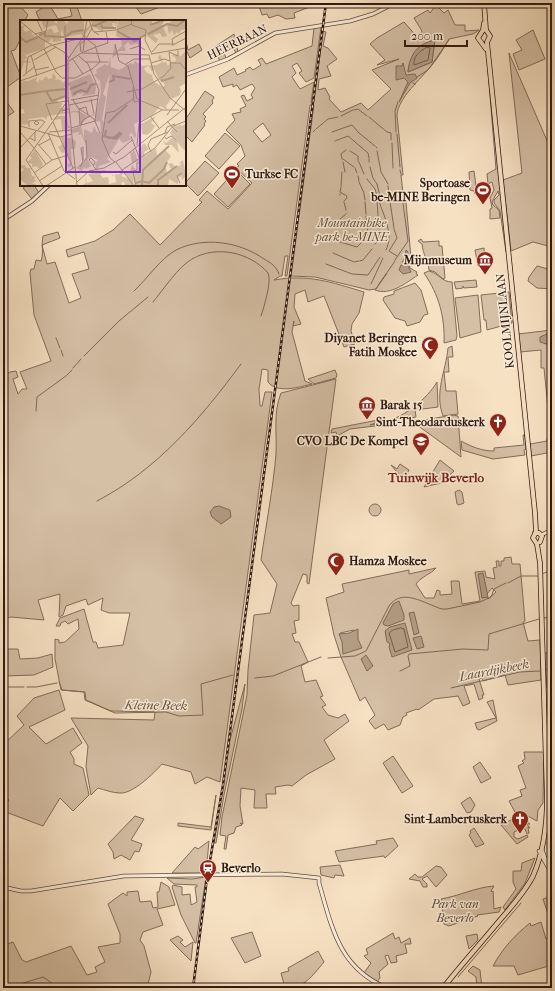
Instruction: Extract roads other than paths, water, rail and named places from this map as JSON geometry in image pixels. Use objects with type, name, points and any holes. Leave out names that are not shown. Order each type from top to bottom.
[{"type":"main road","name":"KOOLMIJNLAAN","points":[[443,988],[508,911],[532,878],[537,865],[549,805],[546,758],[539,537],[535,514],[487,42],[490,36],[485,31],[484,3]]},
{"type":"main road","name":"KOOLMIJNLAAN","points":[[485,31],[478,36],[489,55]]},
{"type":"main road","points":[[482,42],[487,42]]},
{"type":"main road","name":"KOOLMIJNLAAN","points":[[525,888],[540,852]]},
{"type":"street","name":"HEERBAAN","points":[[186,75],[228,59],[275,33],[366,17],[395,3]]},
{"type":"street","points":[[3,220],[32,201],[49,186]]},
{"type":"street","points":[[539,537],[552,531]]},
{"type":"street","points":[[540,852],[549,869]]},
{"type":"street","points":[[540,852],[552,874]]},
{"type":"street","points":[[537,865],[541,863],[546,865]]},
{"type":"street","points":[[3,887],[21,891],[31,891],[124,876],[282,874],[319,878],[319,883],[339,947],[357,969],[375,982],[387,988]]},
{"type":"water","points":[[435,40],[432,62],[408,72],[413,55],[419,47]]},
{"type":"water","points":[[403,63],[406,75],[415,74],[417,78],[410,83],[399,102],[408,82],[404,78],[396,80],[396,66],[402,66]]},
{"type":"water","points":[[406,250],[408,252],[407,264],[411,272],[403,274],[399,270],[401,265],[405,265],[402,263]]},
{"type":"water","points":[[547,334],[552,336],[552,341],[546,344],[540,342],[540,337]]},
{"type":"water","points":[[219,506],[230,510],[231,517],[221,524],[212,517],[210,512],[214,507]]},
{"type":"water","points":[[483,573],[488,597],[482,598],[478,574]]},
{"type":"water","points":[[399,601],[404,615],[404,620],[388,626],[384,625],[383,623],[393,604]]},
{"type":"water","points":[[414,612],[419,633],[414,635],[409,613]]},
{"type":"water","points":[[405,623],[412,650],[392,657],[389,647],[390,644],[387,642],[385,631],[390,627]]},
{"type":"water","points":[[358,629],[358,639],[362,648],[343,654],[342,642],[339,634],[349,633]]},
{"type":"water","points":[[421,636],[424,647],[417,649],[413,638]]},
{"type":"water","points":[[366,655],[373,666],[367,671],[361,659]]},
{"type":"waterway","points":[[417,77],[428,70],[449,40]]},
{"type":"waterway","points":[[396,132],[395,111],[398,102]]},
{"type":"waterway","points":[[354,110],[358,109],[367,116]]},
{"type":"waterway","points":[[341,116],[353,110]]},
{"type":"waterway","points":[[316,129],[328,119],[338,117]]},
{"type":"waterway","points":[[369,117],[387,132],[391,133],[391,140]]},
{"type":"waterway","points":[[332,132],[352,125],[375,146]]},
{"type":"waterway","points":[[397,134],[400,167]]},
{"type":"waterway","points":[[335,141],[348,136],[368,153],[369,158]]},
{"type":"waterway","points":[[392,143],[393,168]]},
{"type":"waterway","points":[[342,159],[341,154],[346,150]]},
{"type":"waterway","points":[[350,151],[358,156],[358,161]]},
{"type":"waterway","points":[[377,151],[381,172],[388,184]]},
{"type":"waterway","points":[[343,159],[354,167]]},
{"type":"waterway","points":[[343,162],[345,172]]},
{"type":"waterway","points":[[359,162],[364,174]]},
{"type":"waterway","points":[[370,167],[373,178],[377,184]]},
{"type":"waterway","points":[[355,168],[357,173]]},
{"type":"waterway","points":[[400,170],[401,174]]},
{"type":"waterway","points":[[341,186],[342,172]]},
{"type":"waterway","points":[[358,176],[359,181]]},
{"type":"waterway","points":[[367,179],[375,189],[378,199]]},
{"type":"waterway","points":[[359,182],[364,193]]},
{"type":"waterway","points":[[377,184],[380,196]]},
{"type":"waterway","points":[[388,186],[389,194]]},
{"type":"waterway","points":[[341,187],[340,192],[345,195]]},
{"type":"waterway","points":[[364,194],[365,200]]},
{"type":"waterway","points":[[344,201],[347,198],[346,195]]},
{"type":"waterway","points":[[389,195],[394,228]]},
{"type":"waterway","points":[[378,200],[379,229]]},
{"type":"waterway","points":[[379,201],[389,232],[386,250]]},
{"type":"waterway","points":[[344,202],[346,210]]},
{"type":"waterway","points":[[365,202],[366,214]]},
{"type":"waterway","points":[[395,260],[408,241],[403,203]]},
{"type":"waterway","points":[[340,219],[346,214]]},
{"type":"waterway","points":[[364,239],[368,234],[366,216]]},
{"type":"waterway","points":[[394,229],[397,238],[389,251],[397,256]]},
{"type":"waterway","points":[[375,244],[381,238],[379,231]]},
{"type":"waterway","points":[[334,239],[339,241]]},
{"type":"waterway","points":[[340,242],[357,247],[363,241]]},
{"type":"waterway","points":[[134,291],[170,254],[176,250],[198,243],[222,243],[244,248],[271,263],[279,274]]},
{"type":"waterway","points":[[360,261],[363,260],[372,249]]},
{"type":"waterway","points":[[153,302],[187,262],[211,252],[232,253],[252,260],[268,273],[269,282],[266,301],[261,316]]},
{"type":"waterway","points":[[333,253],[354,262],[359,261]]},
{"type":"waterway","points":[[326,264],[352,274],[368,275],[380,257]]},
{"type":"waterway","points":[[371,284],[383,258]]},
{"type":"waterway","points":[[379,284],[395,261]]},
{"type":"waterway","points":[[84,356],[119,321],[148,297]]},
{"type":"waterway","points":[[56,338],[60,348]]},
{"type":"waterway","points":[[61,350],[63,356]]},
{"type":"waterway","points":[[73,368],[81,359]]},
{"type":"waterway","points":[[97,501],[139,474],[177,441],[226,384],[241,364]]},
{"type":"waterway","points":[[36,411],[37,397],[72,370]]},
{"type":"waterway","name":"Kleine Beek","points":[[542,574],[552,570]]},
{"type":"waterway","points":[[508,583],[521,576],[538,576]]},
{"type":"waterway","points":[[328,658],[355,656],[366,651],[389,606],[394,600],[407,597],[414,598],[442,609],[447,609],[480,602],[491,597],[494,589],[506,583]]},
{"type":"waterway","points":[[544,618],[552,617]]},
{"type":"waterway","points":[[400,671],[410,666],[409,654],[463,649],[488,650],[489,634],[539,619]]},
{"type":"waterway","name":"Kleine Beek","points":[[255,678],[273,676],[321,657]]},
{"type":"waterway","name":"Laardijkbeek","points":[[546,670],[552,667]]},
{"type":"waterway","name":"Laardijkbeek","points":[[451,688],[520,672],[540,671]]},
{"type":"waterway","name":"Kleine Beek","points":[[59,682],[62,690],[84,692],[85,700],[115,713],[166,712],[179,716],[203,715],[201,684],[233,675]]},
{"type":"waterway","name":"Kleine Beek","points":[[27,687],[57,683]]},
{"type":"waterway","name":"Kleine Beek","points":[[3,687],[24,687]]},
{"type":"waterway","points":[[458,977],[521,903]]},
{"type":"waterway","points":[[18,988],[20,984],[43,977],[59,988]]},
{"type":"railway","points":[[193,988],[207,878],[223,785],[326,3]]},
{"type":"place","name":"Turkse FC","points":[[232,189]]},
{"type":"place","name":"Sportoase be-MINE Beringen","points":[[483,205]]},
{"type":"place","name":"Mijnmuseum","points":[[485,275]]},
{"type":"place","name":"Diyanet Beringen Fatih Moskee","points":[[430,360]]},
{"type":"place","name":"Barak 15","points":[[367,420]]},
{"type":"place","name":"Sint-Theodarduskerk","points":[[498,437]]},
{"type":"place","name":"CVO LBC De Kompel","points":[[421,456]]},
{"type":"place","name":"Hamza Moskee","points":[[336,576]]},
{"type":"place","name":"Sint-Lambertuskerk","points":[[520,834]]},
{"type":"place","name":"Beverlo","points":[[208,883]]},
{"type":"district","name":"Tuinwijk Beverlo","points":[[436,477]]},
{"type":"park label","name":"Mountainbike park be-MINE","points":[[352,230]]},
{"type":"park label","name":"Park van Beverlo","points":[[455,911]]}]
